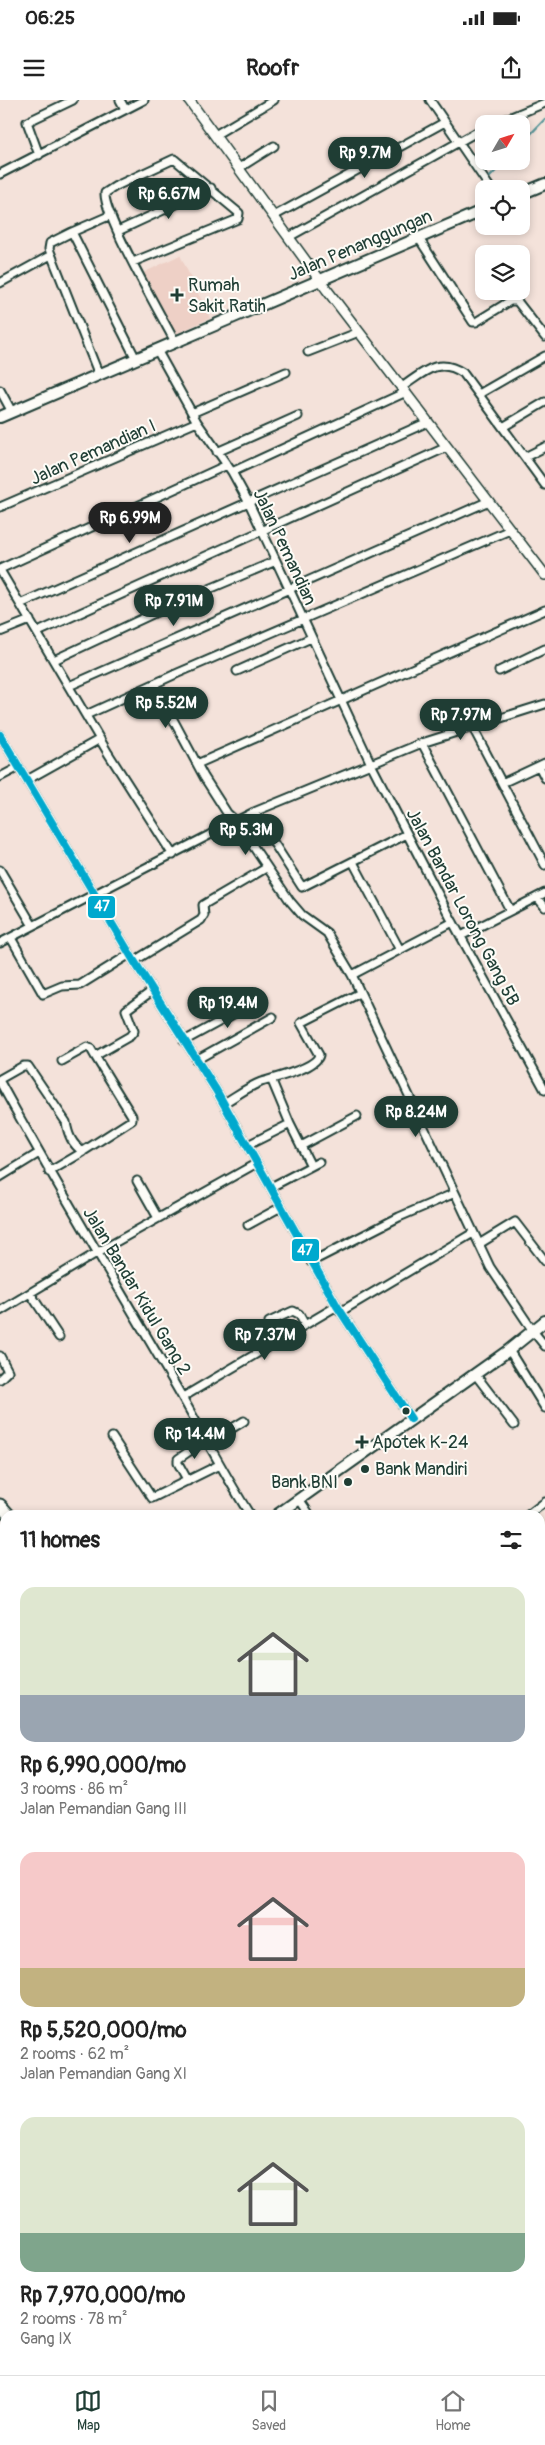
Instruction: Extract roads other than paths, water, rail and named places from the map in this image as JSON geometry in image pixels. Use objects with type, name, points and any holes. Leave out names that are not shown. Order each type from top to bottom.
[{"type":"main road","points":[[530,190],[545,184]]},
{"type":"main road","name":"Jalan Penanggungan","points":[[0,417],[475,214]]},
{"type":"main road","points":[[283,1510],[509,1350],[545,1321]]},
{"type":"street","points":[[39,154],[27,122],[73,100]]},
{"type":"street","points":[[120,100],[125,109]]},
{"type":"street","points":[[0,174],[144,100]]},
{"type":"street","points":[[191,100],[320,280],[545,575]]},
{"type":"street","points":[[215,135],[274,100]]},
{"type":"street","points":[[430,100],[485,180]]},
{"type":"street","points":[[516,115],[545,103]]},
{"type":"street","points":[[274,216],[445,122]]},
{"type":"street","points":[[289,237],[475,133]]},
{"type":"street","points":[[239,168],[274,146]]},
{"type":"street","points":[[132,262],[240,218],[239,213],[211,188],[176,160],[172,159],[107,192],[105,197],[111,215],[132,262],[175,342]]},
{"type":"street","points":[[118,231],[211,188]]},
{"type":"street","points":[[99,375],[51,255],[50,243],[111,215]]},
{"type":"street","points":[[72,232],[136,359]]},
{"type":"street","points":[[418,238],[473,322],[510,301],[517,301],[545,336]]},
{"type":"street","points":[[0,283],[51,255]]},
{"type":"street","points":[[308,352],[359,332]]},
{"type":"street","name":"Jalan Pemandian","points":[[157,350],[197,422],[232,472],[249,502],[371,764]]},
{"type":"street","points":[[479,394],[545,356]]},
{"type":"street","points":[[232,472],[404,390],[430,369],[448,364],[463,372],[545,485]]},
{"type":"street","points":[[192,413],[286,372]]},
{"type":"street","points":[[0,390],[12,412]]},
{"type":"street","points":[[504,427],[545,402]]},
{"type":"street","points":[[217,452],[298,416]]},
{"type":"street","name":"Jalan Pemandian I","points":[[0,507],[197,422]]},
{"type":"street","points":[[20,604],[428,422]]},
{"type":"street","points":[[38,632],[447,447]]},
{"type":"street","points":[[525,457],[545,447]]},
{"type":"street","points":[[173,855],[100,739],[0,569],[227,465]]},
{"type":"street","points":[[69,686],[489,502]]},
{"type":"street","points":[[86,715],[510,530]]},
{"type":"street","points":[[54,660],[176,603],[276,561]]},
{"type":"street","points":[[198,764],[545,610]]},
{"type":"street","points":[[0,632],[30,620]]},
{"type":"street","points":[[237,671],[311,638]]},
{"type":"street","points":[[499,671],[545,649]]},
{"type":"street","points":[[154,684],[227,813],[236,821],[266,868],[302,915],[327,933],[352,975],[473,1233],[502,1286],[545,1346]]},
{"type":"street","points":[[0,944],[254,812],[422,743],[545,704]]},
{"type":"street","points":[[472,726],[545,865]]},
{"type":"street","points":[[0,735],[152,991],[224,1103],[338,1309],[411,1419]]},
{"type":"street","points":[[27,780],[100,739]]},
{"type":"street","points":[[422,743],[510,910]]},
{"type":"street","name":"Jalan Bandar Lorong Gang 5B","points":[[371,764],[453,922],[545,1090]]},
{"type":"street","points":[[502,783],[542,765],[545,778]]},
{"type":"street","points":[[0,777],[19,767]]},
{"type":"street","points":[[254,812],[302,887],[407,834]]},
{"type":"street","points":[[352,862],[400,950]]},
{"type":"street","points":[[134,961],[201,920],[204,915],[204,905],[208,902],[266,868]]},
{"type":"street","points":[[0,870],[33,926]]},
{"type":"street","points":[[461,936],[545,893]]},
{"type":"street","points":[[538,897],[545,907]]},
{"type":"street","points":[[352,975],[453,922]]},
{"type":"street","points":[[11,938],[43,994],[62,986],[80,985],[130,954]]},
{"type":"street","points":[[95,1056],[130,1036],[134,1031],[126,1010],[152,991]]},
{"type":"street","points":[[224,1103],[261,1082],[272,1081],[310,1064],[319,1057],[301,1023],[360,993]]},
{"type":"street","points":[[184,1041],[261,999]]},
{"type":"street","points":[[196,1060],[273,1017]]},
{"type":"street","points":[[49,1172],[132,1120],[132,1116],[91,1049],[87,1047],[62,1061]]},
{"type":"street","points":[[0,1080],[23,1066],[28,1066],[66,1122],[68,1133],[74,1144],[82,1152]]},
{"type":"street","name":"Jalan Bandar Kidul Gang 2","points":[[0,1080],[38,1153],[183,1397],[219,1465],[247,1510]]},
{"type":"street","points":[[272,1081],[290,1124],[312,1166]]},
{"type":"street","points":[[301,1146],[357,1116]]},
{"type":"street","points":[[248,1145],[290,1124]]},
{"type":"street","points":[[0,1177],[38,1153]]},
{"type":"street","points":[[271,1188],[319,1162]]},
{"type":"street","points":[[0,1311],[98,1252],[257,1163]]},
{"type":"street","points":[[137,1181],[158,1218]]},
{"type":"street","points":[[311,1262],[398,1217],[455,1193]]},
{"type":"street","points":[[248,1225],[281,1207]]},
{"type":"street","points":[[479,1244],[514,1222],[545,1261]]},
{"type":"street","points":[[183,1397],[305,1325],[338,1309],[473,1233]]},
{"type":"street","points":[[30,1293],[59,1337]]},
{"type":"street","points":[[269,1322],[293,1311],[299,1314],[305,1325]]},
{"type":"street","points":[[509,1350],[545,1408]]},
{"type":"street","points":[[0,1356],[8,1371],[0,1379]]},
{"type":"street","points":[[475,1374],[514,1425]]},
{"type":"street","points":[[188,1481],[178,1463],[178,1459],[244,1421]]},
{"type":"street","points":[[112,1437],[150,1497],[155,1497],[219,1465]]},
{"type":"street","points":[[299,1499],[307,1510]]},
{"type":"street","points":[[535,1510],[545,1502]]},
{"type":"waterway","points":[[530,135],[545,119]]},
{"type":"waterway","points":[[487,180],[496,170]]},
{"type":"place","name":"Rumah Sakit Ratih","points":[[177,295]]},
{"type":"place","name":"Apotek K-24","points":[[362,1442]]},
{"type":"place","name":"Bank Mandiri","points":[[365,1469]]},
{"type":"place","name":"Bank BNI","points":[[348,1482]]}]
